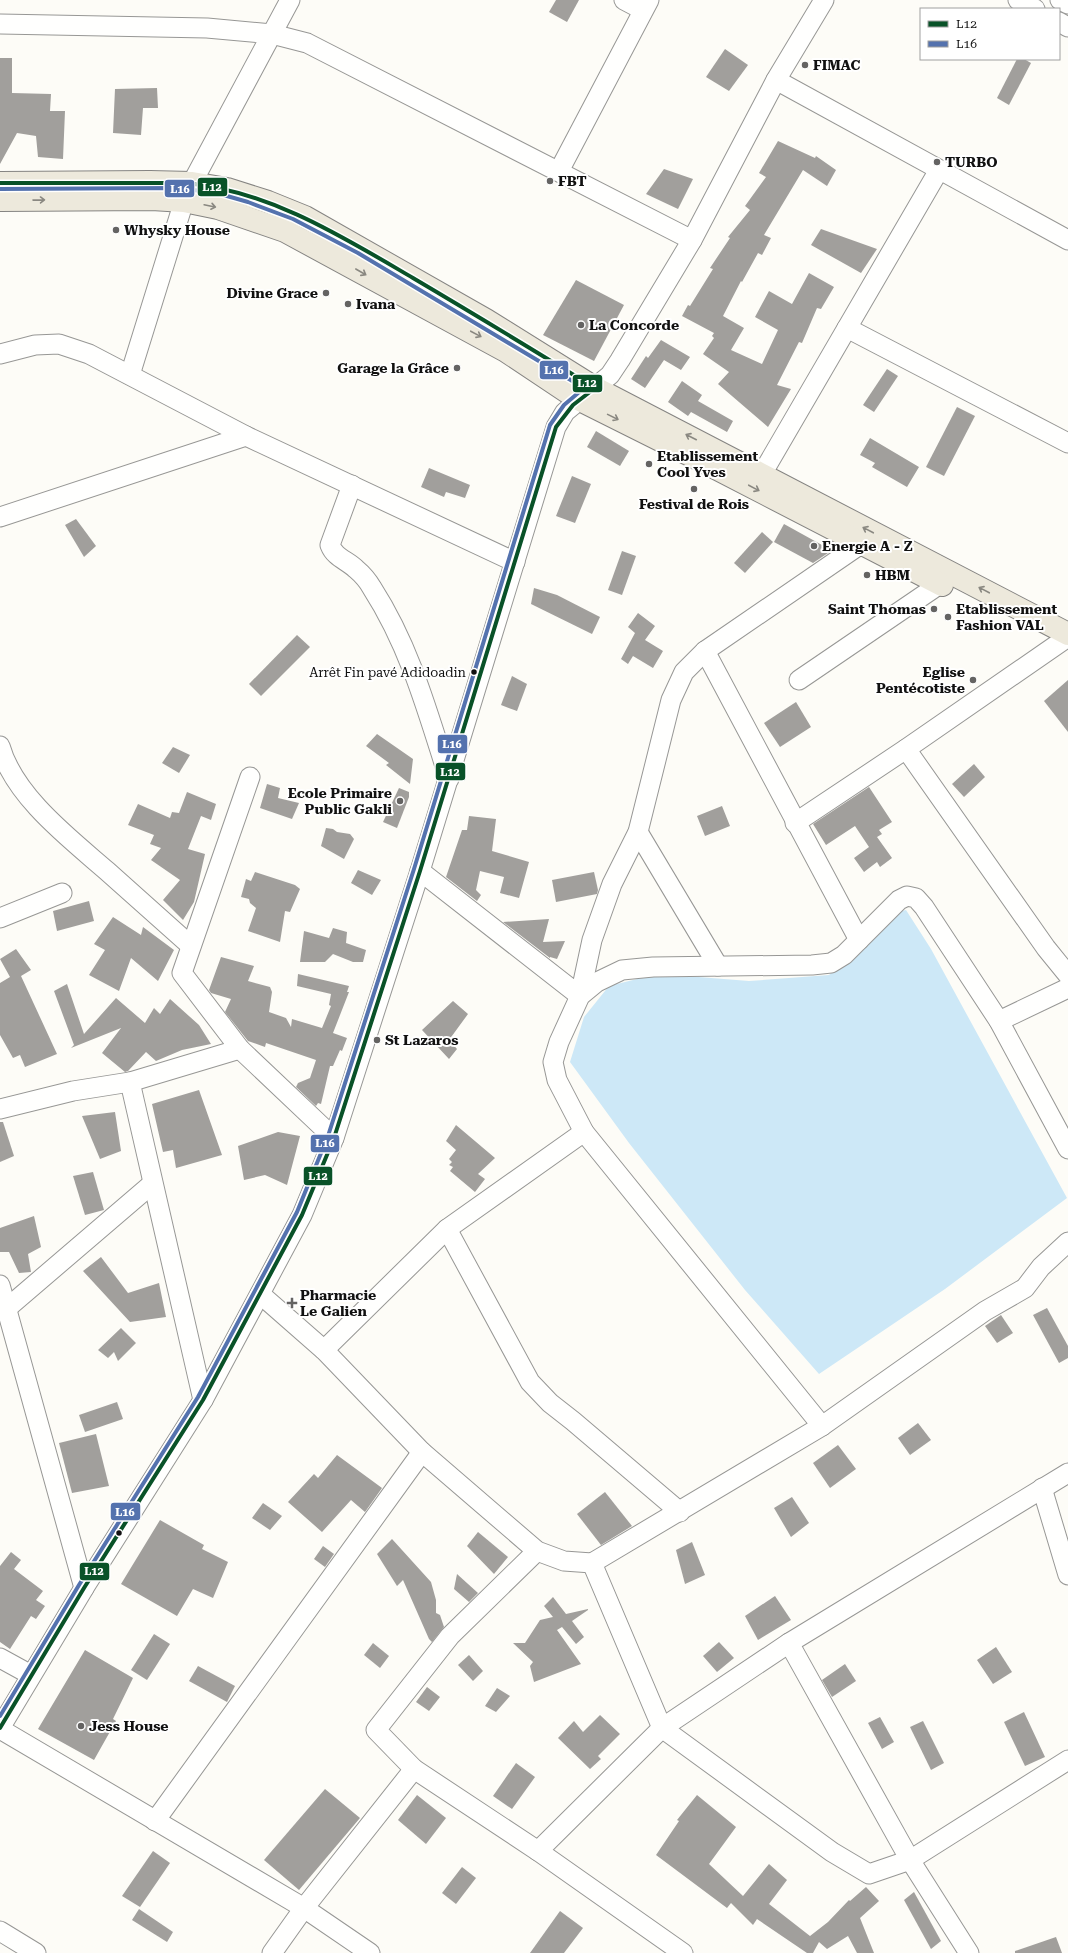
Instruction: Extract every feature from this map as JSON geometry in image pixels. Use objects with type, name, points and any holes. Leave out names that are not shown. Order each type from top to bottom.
[{"type":"main road","points":[[0,183],[150,182],[188,192],[218,208],[285,231],[587,394],[696,458],[940,584],[1065,641]]},
{"type":"main road","points":[[0,200],[188,192]]},
{"type":"main road","points":[[587,394],[762,474],[1065,641]]},
{"type":"street","points":[[130,375],[188,192],[290,0]]},
{"type":"street","points":[[560,171],[646,5],[624,0]]},
{"type":"street","points":[[370,1953],[304,1908],[0,1729],[31,1674],[84,1588],[203,1400],[302,1215],[334,1138],[420,872],[556,427],[565,412],[610,375],[620,360],[692,240],[776,80],[824,0]]},
{"type":"street","points":[[1018,0],[1033,8]]},
{"type":"street","points":[[1060,0],[1068,4]]},
{"type":"street","points":[[0,24],[207,28],[272,34],[307,43],[560,171],[692,240]]},
{"type":"street","points":[[776,80],[1068,240]]},
{"type":"street","points":[[762,474],[939,170]]},
{"type":"street","points":[[847,328],[1068,443]]},
{"type":"street","points":[[0,354],[35,345],[59,344],[89,354],[246,436],[515,562]]},
{"type":"street","points":[[0,517],[246,436]]},
{"type":"street","points":[[352,485],[330,545],[333,553],[356,569],[371,586],[399,635],[421,690],[449,779]]},
{"type":"street","points":[[822,1426],[584,1132],[557,1080],[553,1062],[559,1042],[580,996],[592,940],[612,884],[638,832],[671,700],[684,672],[704,651],[862,544]]},
{"type":"street","points":[[799,680],[940,584]]},
{"type":"street","points":[[795,823],[1065,641]]},
{"type":"street","points":[[704,651],[859,940]]},
{"type":"street","points":[[0,746],[4,760],[26,794],[59,829],[191,946]]},
{"type":"street","points":[[906,749],[1046,948],[1068,975]]},
{"type":"street","points":[[250,777],[182,973],[240,1049],[334,1138]]},
{"type":"street","points":[[638,832],[718,966]]},
{"type":"street","points":[[420,872],[580,996]]},
{"type":"street","points":[[0,918],[62,893]]},
{"type":"street","points":[[580,996],[597,982],[622,970],[653,967],[812,965],[832,963],[844,955],[899,900],[907,896],[916,898],[924,907],[999,1021],[1068,1149]]},
{"type":"street","points":[[999,1021],[1068,988]]},
{"type":"street","points":[[0,1110],[73,1091],[130,1082],[240,1049]]},
{"type":"street","points":[[130,1082],[152,1184],[203,1400]]},
{"type":"street","points":[[324,1350],[447,1229],[584,1132]]},
{"type":"street","points":[[6,1309],[152,1184]]},
{"type":"street","points":[[447,1229],[530,1382],[550,1403],[680,1512]]},
{"type":"street","points":[[260,1294],[324,1350],[422,1452],[537,1550],[564,1561],[592,1563],[680,1512],[822,1426],[984,1311],[1026,1288],[1041,1267],[1068,1242]]},
{"type":"street","points":[[0,1285],[84,1588]]},
{"type":"street","points":[[155,1821],[422,1452]]},
{"type":"street","points":[[538,1851],[662,1728],[789,1642],[1068,1473]]},
{"type":"street","points":[[1042,1488],[1068,1575]]},
{"type":"street","points":[[537,1550],[450,1636],[376,1730],[414,1769],[538,1851],[683,1953]]},
{"type":"street","points":[[592,1563],[662,1728],[832,1852],[869,1874],[910,1860],[1068,1760]]},
{"type":"street","points":[[789,1642],[910,1860],[969,1953]]},
{"type":"street","points":[[0,1658],[31,1674]]},
{"type":"street","points":[[272,1953],[304,1908],[414,1769]]},
{"type":"street","points":[[0,1931],[36,1953]]},
{"type":"water","points":[[906,910],[931,949],[1067,1198],[945,1289],[819,1374],[745,1290],[629,1143],[570,1062],[584,1017],[609,986],[645,977],[686,976],[749,981],[829,975],[893,913]]},
{"type":"building","points":[[556,0],[579,0],[567,22],[549,12]]},
{"type":"building","points":[[725,49],[748,65],[729,91],[706,77]]},
{"type":"building","points":[[0,58],[12,58],[12,93],[51,94],[50,111],[65,111],[63,159],[38,157],[36,136],[17,133],[0,164]]},
{"type":"building","points":[[1016,60],[1026,60],[1031,63],[1009,105],[997,98]]},
{"type":"building","points":[[157,88],[158,108],[143,108],[141,135],[113,133],[115,89]]},
{"type":"building","points":[[778,141],[815,158],[816,156],[836,170],[827,186],[803,170],[764,235],[771,238],[762,255],[758,253],[742,282],[741,281],[723,316],[744,328],[731,350],[762,364],[778,330],[755,317],[769,291],[792,304],[809,273],[834,287],[821,309],[817,308],[802,343],[799,342],[777,385],[791,389],[768,427],[718,384],[729,372],[703,354],[714,338],[712,336],[714,333],[682,316],[713,269],[710,268],[730,238],[728,237],[750,210],[745,206],[766,177],[759,173]]},
{"type":"building","points":[[664,169],[693,179],[678,209],[646,194]]},
{"type":"building","points":[[821,229],[877,249],[861,273],[811,245]]},
{"type":"building","points":[[576,280],[624,305],[594,361],[543,335]]},
{"type":"building","points":[[661,340],[690,357],[681,370],[664,360],[645,388],[631,379],[646,356],[648,358]]},
{"type":"building","points":[[887,369],[898,376],[874,412],[863,405]]},
{"type":"building","points":[[682,381],[702,395],[698,401],[733,421],[727,432],[691,412],[688,416],[668,402]]},
{"type":"building","points":[[957,407],[975,416],[944,476],[926,467]]},
{"type":"building","points":[[596,431],[629,451],[620,466],[587,447]]},
{"type":"building","points":[[870,438],[919,467],[907,487],[872,467],[875,463],[860,455]]},
{"type":"building","points":[[429,468],[470,485],[465,498],[446,492],[444,497],[421,487]]},
{"type":"building","points":[[572,476],[591,484],[575,523],[556,516]]},
{"type":"building","points":[[76,519],[96,546],[84,557],[65,525]]},
{"type":"building","points":[[784,524],[831,551],[813,563],[774,542]]},
{"type":"building","points":[[762,532],[773,542],[745,573],[734,563]]},
{"type":"building","points":[[622,551],[636,556],[622,595],[608,590]]},
{"type":"building","points":[[534,588],[557,595],[600,617],[592,634],[531,604]]},
{"type":"building","points":[[638,613],[655,626],[645,640],[663,651],[653,668],[633,656],[628,664],[621,659],[635,633],[628,627]]},
{"type":"building","points":[[297,635],[310,647],[261,696],[249,684]]},
{"type":"building","points":[[512,676],[527,684],[517,711],[501,705]]},
{"type":"building","points":[[1068,680],[1068,732],[1044,701]]},
{"type":"building","points":[[796,702],[811,727],[780,747],[764,723]]},
{"type":"building","points":[[377,734],[413,759],[410,784],[386,765],[389,763],[366,746]]},
{"type":"building","points":[[173,747],[190,755],[179,773],[162,763]]},
{"type":"building","points":[[974,764],[985,777],[964,797],[952,784]]},
{"type":"building","points":[[267,784],[280,788],[278,798],[299,803],[292,819],[260,808]]},
{"type":"building","points":[[869,787],[892,822],[879,830],[882,834],[877,837],[892,858],[880,867],[877,862],[864,872],[854,858],[869,847],[855,826],[826,845],[813,824]]},
{"type":"building","name":"Ecole Primaire Public Gakli","points":[[399,788],[409,792],[409,797],[397,828],[383,822]]},
{"type":"building","points":[[187,792],[216,804],[211,820],[201,816],[188,849],[205,854],[194,902],[183,920],[163,900],[180,880],[151,860],[161,848],[150,844],[154,835],[128,825],[138,804],[170,818],[172,812],[179,813]]},
{"type":"building","points":[[722,806],[730,826],[705,836],[697,816]]},
{"type":"building","points":[[469,816],[496,819],[492,851],[529,862],[519,898],[500,893],[504,877],[480,871],[476,890],[481,895],[477,901],[446,877],[462,830],[467,830]]},
{"type":"building","points":[[326,828],[333,829],[337,832],[350,834],[354,839],[344,859],[321,846]]},
{"type":"building","points":[[358,870],[381,880],[372,895],[351,883]]},
{"type":"building","points":[[255,872],[295,885],[300,889],[290,912],[285,911],[280,942],[248,931],[256,908],[250,903],[249,899],[241,897],[246,879],[251,881]]},
{"type":"building","points":[[594,872],[598,890],[597,894],[556,902],[552,880]]},
{"type":"building","points":[[89,901],[94,921],[57,931],[53,911]]},
{"type":"building","points":[[113,917],[141,935],[143,927],[174,950],[158,981],[131,958],[119,991],[89,975],[105,950],[94,944]]},
{"type":"building","points":[[549,919],[543,942],[565,941],[557,959],[550,958],[503,922]]},
{"type":"building","points":[[333,928],[347,932],[346,943],[366,950],[363,962],[353,962],[333,954],[325,962],[300,962],[304,931],[329,938]]},
{"type":"building","points":[[16,949],[31,970],[21,976],[57,1054],[25,1067],[20,1055],[13,1058],[0,1035],[0,983],[10,977],[0,959]]},
{"type":"building","points":[[221,957],[254,966],[248,981],[270,987],[272,992],[269,1012],[286,1018],[291,1027],[292,1019],[322,1028],[331,1006],[329,1005],[331,994],[297,986],[298,974],[349,986],[347,992],[349,992],[333,1033],[347,1038],[342,1051],[340,1050],[333,1066],[330,1066],[321,1104],[318,1103],[316,1106],[296,1087],[298,1083],[310,1078],[316,1060],[266,1043],[265,1047],[248,1041],[225,1012],[231,999],[211,993],[209,990]]},
{"type":"building","points":[[67,984],[84,1034],[116,998],[145,1023],[154,1008],[160,1014],[170,999],[199,1025],[211,1044],[182,1050],[156,1061],[146,1052],[128,1071],[125,1072],[102,1053],[121,1028],[71,1048],[74,1045],[54,991]]},
{"type":"building","points":[[453,1001],[468,1014],[449,1040],[457,1049],[449,1059],[422,1030]]},
{"type":"building","points":[[199,1090],[222,1155],[176,1168],[173,1150],[163,1152],[152,1104]]},
{"type":"building","points":[[115,1112],[121,1151],[100,1159],[82,1116]]},
{"type":"building","points":[[0,1122],[3,1122],[14,1156],[0,1162]]},
{"type":"building","points":[[456,1125],[495,1158],[478,1174],[485,1179],[475,1192],[450,1171],[453,1167],[449,1165],[452,1162],[449,1159],[456,1150],[446,1141]]},
{"type":"building","points":[[278,1132],[300,1136],[287,1185],[265,1175],[244,1180],[238,1146]]},
{"type":"building","points":[[93,1172],[104,1210],[85,1215],[73,1176]]},
{"type":"building","points":[[34,1216],[41,1247],[28,1254],[31,1272],[19,1273],[9,1252],[0,1252],[0,1228]]},
{"type":"building","points":[[101,1257],[128,1293],[159,1283],[166,1317],[130,1322],[83,1271]]},
{"type":"building","points":[[1047,1308],[1068,1346],[1068,1358],[1059,1363],[1033,1315]]},
{"type":"building","points":[[1001,1315],[1013,1333],[997,1343],[985,1326]]},
{"type":"building","points":[[121,1328],[136,1343],[118,1361],[114,1352],[108,1358],[98,1350]]},
{"type":"building","points":[[117,1402],[123,1419],[85,1432],[79,1415]]},
{"type":"building","points":[[918,1423],[931,1440],[910,1455],[898,1438]]},
{"type":"building","points":[[96,1434],[109,1486],[72,1493],[59,1443]]},
{"type":"building","points":[[838,1445],[856,1469],[830,1488],[813,1463]]},
{"type":"building","points":[[337,1455],[382,1488],[365,1512],[351,1500],[322,1532],[288,1502],[314,1474],[318,1478]]},
{"type":"building","points":[[605,1492],[632,1526],[601,1545],[577,1514]]},
{"type":"building","points":[[792,1497],[809,1523],[791,1537],[774,1508]]},
{"type":"building","points":[[263,1503],[282,1516],[270,1530],[252,1518]]},
{"type":"building","points":[[160,1520],[204,1545],[202,1549],[228,1562],[213,1598],[193,1589],[177,1616],[121,1584]]},
{"type":"building","points":[[478,1532],[508,1557],[494,1574],[467,1546]]},
{"type":"building","points":[[392,1539],[431,1582],[436,1600],[436,1613],[440,1615],[444,1627],[432,1642],[429,1639],[403,1580],[397,1586],[377,1554]]},
{"type":"building","points":[[692,1542],[705,1575],[685,1584],[676,1550]]},
{"type":"building","points":[[323,1546],[334,1554],[325,1567],[314,1559]]},
{"type":"building","points":[[11,1552],[21,1560],[14,1569],[43,1591],[36,1600],[45,1606],[36,1619],[31,1616],[10,1649],[0,1642],[0,1566]]},
{"type":"building","points":[[457,1574],[478,1593],[469,1602],[454,1589]]},
{"type":"building","points":[[775,1596],[791,1620],[758,1640],[745,1616]]},
{"type":"building","points":[[553,1597],[566,1614],[588,1609],[572,1621],[584,1637],[576,1644],[562,1627],[557,1630],[581,1664],[534,1682],[530,1666],[533,1662],[513,1643],[525,1643],[540,1620],[553,1617],[544,1606]]},
{"type":"building","points":[[154,1634],[170,1644],[147,1680],[131,1670]]},
{"type":"building","points":[[719,1642],[734,1658],[717,1672],[703,1656]]},
{"type":"building","points":[[373,1643],[389,1656],[380,1668],[364,1655]]},
{"type":"building","points":[[996,1647],[1012,1672],[993,1684],[977,1660]]},
{"type":"building","points":[[85,1650],[133,1678],[113,1719],[116,1721],[94,1760],[38,1729]]},
{"type":"building","points":[[469,1655],[483,1671],[473,1681],[458,1665]]},
{"type":"building","points":[[845,1664],[856,1681],[832,1697],[822,1680]]},
{"type":"building","points":[[198,1666],[235,1686],[227,1702],[189,1681]]},
{"type":"building","points":[[427,1687],[440,1697],[429,1711],[416,1702]]},
{"type":"building","points":[[497,1688],[510,1696],[496,1712],[485,1706]]},
{"type":"building","points":[[1024,1712],[1045,1757],[1025,1766],[1004,1722]]},
{"type":"building","points":[[600,1715],[620,1734],[598,1756],[601,1759],[590,1769],[558,1738],[574,1721],[583,1732]]},
{"type":"building","points":[[880,1717],[894,1742],[882,1749],[868,1723]]},
{"type":"building","points":[[923,1721],[944,1763],[931,1770],[910,1727]]},
{"type":"building","points":[[516,1763],[535,1777],[512,1809],[493,1796]]},
{"type":"building","points":[[325,1789],[360,1818],[299,1890],[264,1860]]},
{"type":"building","points":[[417,1795],[446,1818],[426,1844],[398,1820]]},
{"type":"building","points":[[697,1795],[736,1827],[709,1864],[743,1896],[769,1864],[787,1880],[769,1904],[810,1936],[828,1922],[849,1900],[850,1901],[866,1887],[879,1901],[860,1918],[874,1953],[857,1953],[848,1936],[827,1949],[819,1942],[813,1953],[807,1953],[757,1919],[753,1925],[731,1903],[727,1908],[656,1855],[679,1821],[677,1820]]},
{"type":"building","points":[[153,1851],[170,1863],[140,1907],[122,1896]]},
{"type":"building","points":[[462,1867],[476,1878],[456,1904],[442,1893]]},
{"type":"building","points":[[914,1892],[941,1941],[931,1949],[904,1900]]},
{"type":"building","points":[[139,1909],[173,1932],[167,1942],[132,1920]]},
{"type":"building","points":[[560,1911],[583,1928],[564,1953],[530,1953]]},
{"type":"building","points":[[1056,1937],[1062,1953],[1015,1953],[1015,1951]]},
{"type":"transit line","name":"L12","points":[[0,183],[186,183],[247,195],[305,218],[333,232],[459,305],[595,388],[573,405],[556,427],[420,871],[334,1138],[302,1215],[203,1400],[84,1588],[0,1728]]},
{"type":"transit line","name":"L16","points":[[0,189],[172,188],[213,192],[248,202],[293,219],[358,253],[584,388],[564,405],[550,425],[414,869],[328,1136],[297,1212],[198,1397],[79,1585],[0,1716]]},
{"type":"place","name":"FIMAC","points":[[805,65]]},
{"type":"place","name":"TURBO","points":[[937,162]]},
{"type":"place","name":"FBT","points":[[550,181]]},
{"type":"place","name":"Whysky House","points":[[116,230]]},
{"type":"place","name":"Divine Grace","points":[[326,293]]},
{"type":"place","name":"Ivana","points":[[348,304]]},
{"type":"place","name":"La Concorde","points":[[581,325]]},
{"type":"place","name":"Garage la Grâce","points":[[457,368]]},
{"type":"place","name":"Etablissement Cool Yves","points":[[649,464]]},
{"type":"place","name":"Festival de Rois","points":[[694,489]]},
{"type":"place","name":"Energie A - Z","points":[[814,546]]},
{"type":"place","name":"HBM","points":[[867,575]]},
{"type":"place","name":"Saint Thomas","points":[[934,609]]},
{"type":"place","name":"Etablissement Fashion VAL","points":[[948,617]]},
{"type":"place","name":"Arrêt Fin pavé Adidoadin","points":[[474,672]]},
{"type":"place","name":"Eglise Pentécotiste","points":[[973,680]]},
{"type":"place","name":"Ecole Primaire Public Gakli","points":[[400,801]]},
{"type":"place","name":"St Lazaros","points":[[377,1040]]},
{"type":"place","name":"Pharmacie Le Galien","points":[[292,1303]]},
{"type":"place","name":"Jess House","points":[[81,1726]]}]
